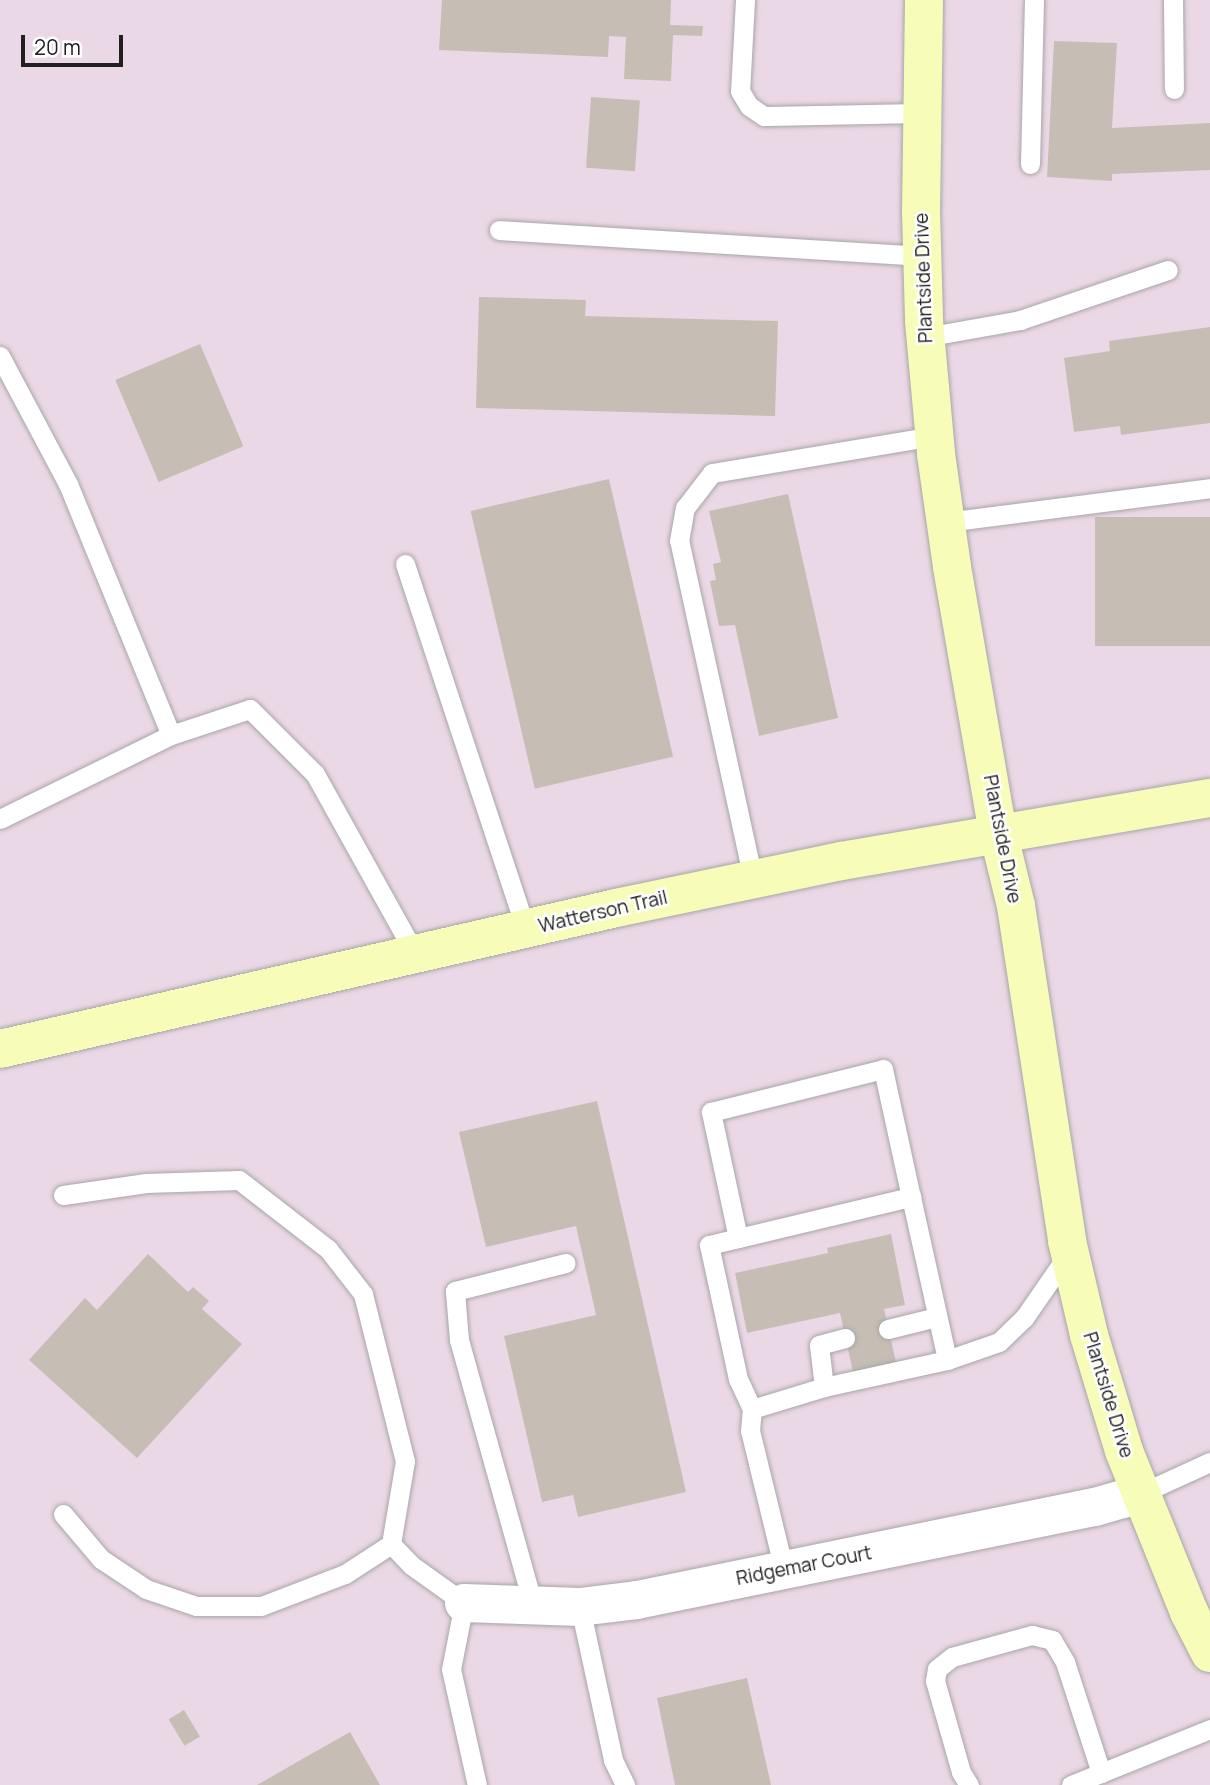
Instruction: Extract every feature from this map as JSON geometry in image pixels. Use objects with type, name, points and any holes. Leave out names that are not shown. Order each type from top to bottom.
[{"type":"street","name":"Plantside Drive","points":[[924,0],[922,256],[925,337],[934,436],[998,832],[1016,906],[1070,1252],[1089,1335],[1140,1494],[1210,1653]]},
{"type":"street","name":"Watterson Trail","points":[[0,1049],[753,879],[998,832],[1210,797]]},
{"type":"street","name":"Ridgemar Court","points":[[464,1602],[580,1607],[637,1600],[1095,1507],[1140,1494]]},
{"type":"lane","points":[[745,0],[740,91],[749,106],[764,116],[923,113]]},
{"type":"lane","points":[[1030,164],[1034,0]]},
{"type":"lane","points":[[1173,0],[1174,89]]},
{"type":"lane","points":[[499,230],[922,256]]},
{"type":"lane","points":[[925,337],[1020,320],[1168,270]]},
{"type":"lane","points":[[0,356],[68,484],[172,736]]},
{"type":"lane","points":[[753,879],[679,541],[685,508],[712,473],[934,436]]},
{"type":"lane","points":[[946,522],[1210,488]]},
{"type":"lane","points":[[405,564],[526,929]]},
{"type":"lane","points":[[0,819],[172,736],[250,709],[315,774],[415,954]]},
{"type":"lane","points":[[738,1238],[711,1112],[883,1069],[947,1360]]},
{"type":"lane","points":[[63,1195],[146,1183],[239,1180],[328,1249],[363,1294],[405,1461],[391,1544],[345,1574],[261,1606],[196,1606],[146,1589],[101,1559],[64,1514]]},
{"type":"lane","points":[[784,1570],[750,1431],[752,1409],[738,1379],[709,1245],[911,1196]]},
{"type":"lane","points":[[752,1409],[824,1387],[947,1360],[999,1342],[1024,1318],[1070,1252]]},
{"type":"lane","points":[[533,1605],[459,1340],[455,1291],[566,1263]]},
{"type":"lane","points":[[888,1329],[937,1317]]},
{"type":"lane","points":[[824,1387],[819,1345],[845,1338]]},
{"type":"lane","points":[[1140,1494],[1210,1462]]},
{"type":"lane","points":[[391,1544],[411,1565],[464,1602],[452,1669],[477,1785]]},
{"type":"lane","points":[[580,1607],[613,1760],[625,1785]]},
{"type":"lane","points":[[970,1785],[961,1772],[935,1681],[937,1669],[953,1657],[1032,1635],[1052,1640],[1065,1662],[1101,1773]]},
{"type":"lane","points":[[1071,1785],[1210,1729]]},
{"type":"shaded area","points":[[0,0],[1210,0],[1210,1785],[0,1785]]},
{"type":"building","points":[[442,0],[671,0],[670,25],[703,26],[702,36],[673,35],[671,81],[624,79],[626,37],[609,36],[608,57],[439,50]]},
{"type":"building","points":[[1054,41],[1117,43],[1112,128],[1210,123],[1210,170],[1112,174],[1112,181],[1047,177]]},
{"type":"building","points":[[591,97],[640,100],[635,171],[586,168]]},
{"type":"building","points":[[479,297],[586,300],[585,316],[778,321],[775,416],[476,408]]},
{"type":"building","points":[[1210,327],[1210,423],[1121,435],[1120,426],[1074,432],[1064,358],[1110,351],[1109,341]]},
{"type":"building","points":[[200,344],[243,446],[159,482],[115,380]]},
{"type":"building","points":[[609,479],[673,757],[535,789],[471,511]]},
{"type":"building","points":[[788,494],[838,718],[759,736],[735,625],[719,626],[710,581],[716,580],[713,564],[721,562],[709,511]]},
{"type":"building","points":[[1095,517],[1210,517],[1210,646],[1095,646]]},
{"type":"building","points":[[597,1101],[686,1492],[578,1517],[573,1495],[542,1502],[504,1336],[596,1315],[576,1226],[486,1247],[459,1132]]},
{"type":"building","points":[[891,1234],[905,1305],[884,1309],[896,1362],[853,1372],[840,1313],[747,1333],[735,1273],[828,1253],[827,1248]]},
{"type":"building","points":[[148,1254],[188,1292],[193,1287],[209,1301],[202,1309],[242,1344],[137,1458],[29,1360],[85,1298],[97,1310]]},
{"type":"building","points":[[747,1678],[771,1785],[675,1785],[657,1698]]},
{"type":"building","points":[[184,1710],[200,1737],[185,1746],[169,1719]]},
{"type":"building","points":[[350,1732],[380,1785],[257,1785],[311,1754]]}]
